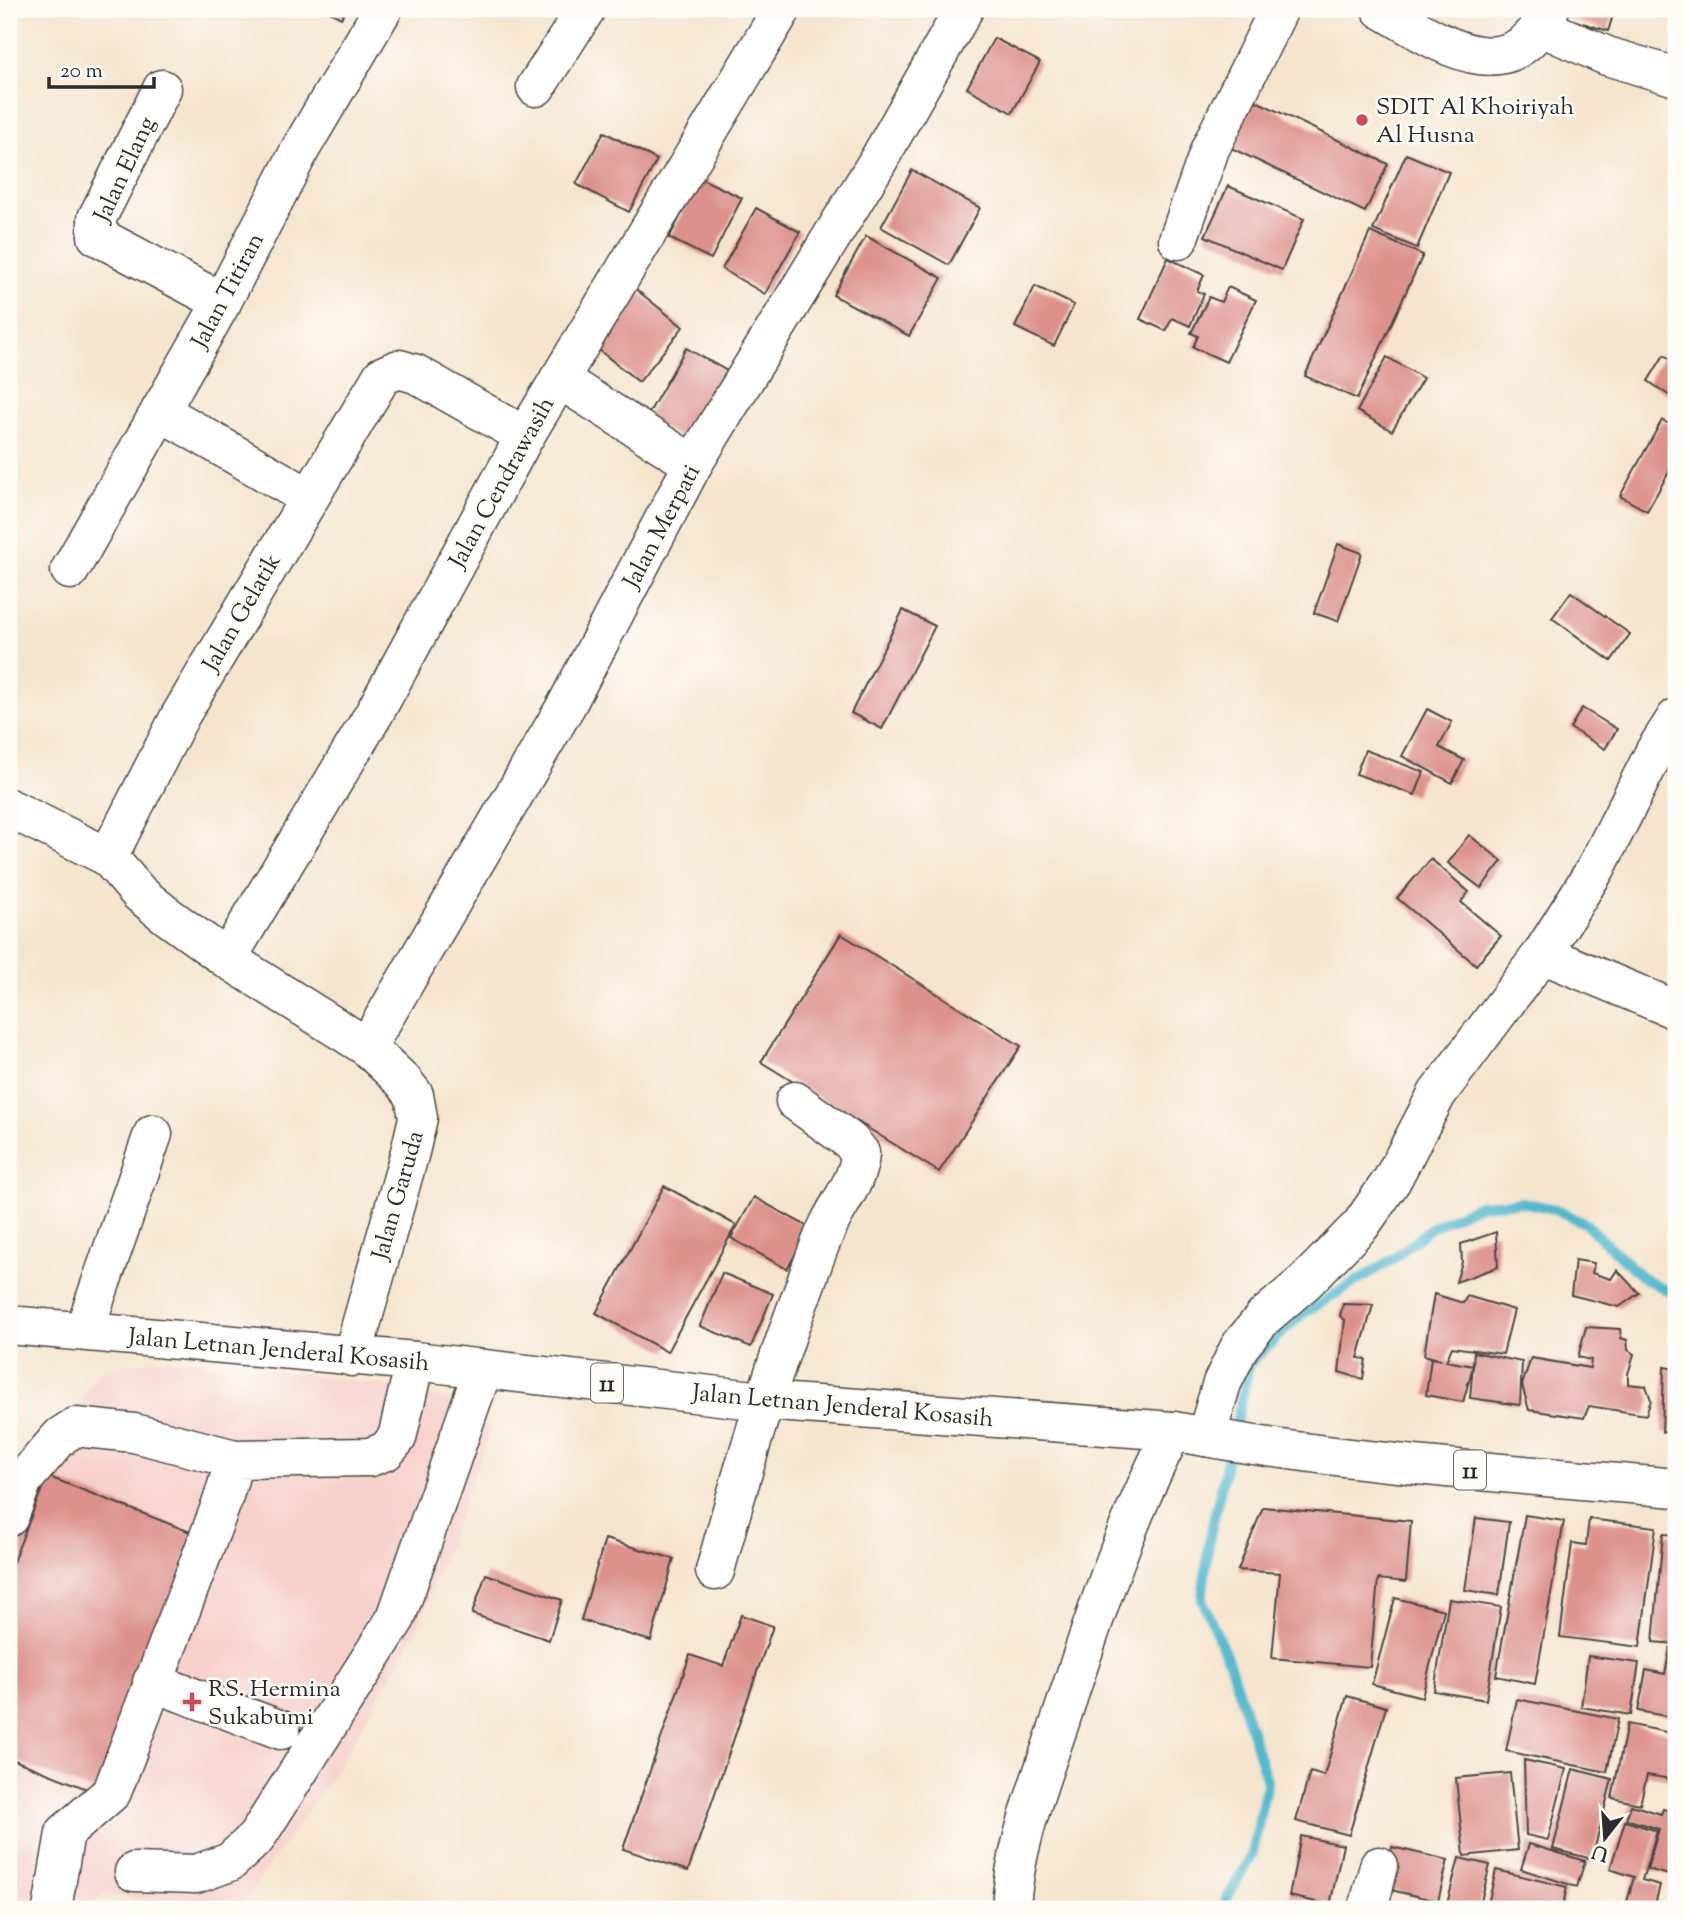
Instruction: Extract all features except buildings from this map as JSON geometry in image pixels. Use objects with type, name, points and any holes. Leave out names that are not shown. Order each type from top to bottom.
[{"type":"main road","name":"Jalan Titiran","points":[[70,570],[222,302],[301,148],[383,9]]},
{"type":"main road","points":[[536,87],[586,9]]},
{"type":"main road","name":"Jalan Cendrawasih","points":[[227,959],[375,712],[525,436],[746,74],[782,9]]},
{"type":"main road","name":"Jalan Merpati","points":[[367,1047],[568,704],[693,464],[878,161],[964,9]]},
{"type":"main road","points":[[1178,240],[1210,149],[1279,9]]},
{"type":"main road","points":[[1381,9],[1450,49],[1492,57],[1512,52],[1546,18],[1607,56],[1676,76]]},
{"type":"main road","name":"Jalan Elang","points":[[162,89],[97,218],[95,230],[97,236],[222,302]]},
{"type":"main road","name":"Jalan Gelatik","points":[[108,857],[180,716],[382,376],[390,370],[399,369],[416,374],[525,436]]},
{"type":"main road","points":[[559,379],[693,464]]},
{"type":"main road","points":[[160,411],[308,497]]},
{"type":"main road","points":[[1011,1909],[1014,1878],[1043,1773],[1093,1622],[1145,1482],[1202,1436],[1222,1383],[1240,1346],[1264,1317],[1306,1281],[1361,1225],[1392,1180],[1437,1094],[1542,954],[1596,868],[1655,751],[1676,718]]},
{"type":"main road","points":[[9,808],[108,857],[140,894],[227,959]]},
{"type":"main road","points":[[1542,954],[1676,1010]]},
{"type":"main road","name":"Jalan Garuda","points":[[227,959],[367,1047],[414,1095],[418,1118],[400,1193],[352,1357]]},
{"type":"main road","points":[[715,1571],[763,1401],[828,1227],[857,1174],[860,1162],[860,1153],[855,1147],[795,1101]]},
{"type":"main road","points":[[84,1331],[153,1134]]},
{"type":"main road","name":"Jalan Letnan Jenderal Kosasih","points":[[9,1325],[415,1361],[763,1401],[1202,1436],[1424,1466],[1676,1488]]},
{"type":"main road","points":[[9,1517],[23,1480],[61,1436],[75,1427],[134,1433],[235,1459],[370,1457],[386,1451],[397,1438],[415,1361]]},
{"type":"main road","points":[[134,1872],[196,1874],[230,1862],[256,1838],[396,1618],[483,1369]]},
{"type":"main road","points":[[52,1909],[65,1833],[112,1792],[222,1502],[235,1459]]},
{"type":"main road","points":[[152,1682],[281,1730]]},
{"type":"main road","points":[[1368,1909],[1379,1866]]},
{"type":"shaded area","name":"RS. Hermina Sukabumi","points":[[154,1360],[195,1361],[398,1387],[453,1402],[491,1429],[415,1633],[336,1771],[238,1909],[173,1909],[146,1900],[104,1894],[86,1909],[9,1909],[9,1542],[30,1480],[98,1372]]},
{"type":"waterway","points":[[1221,1909],[1252,1855],[1267,1781],[1230,1665],[1202,1599],[1210,1535],[1250,1363],[1301,1315],[1393,1259],[1432,1227],[1479,1205],[1522,1202],[1555,1209],[1586,1224],[1642,1277],[1676,1295]]},
{"type":"place","name":"SDIT Al Khoiriyah Al Husna","points":[[1362,120]]},
{"type":"place","name":"RS. Hermina Sukabumi","points":[[192,1702]]}]
